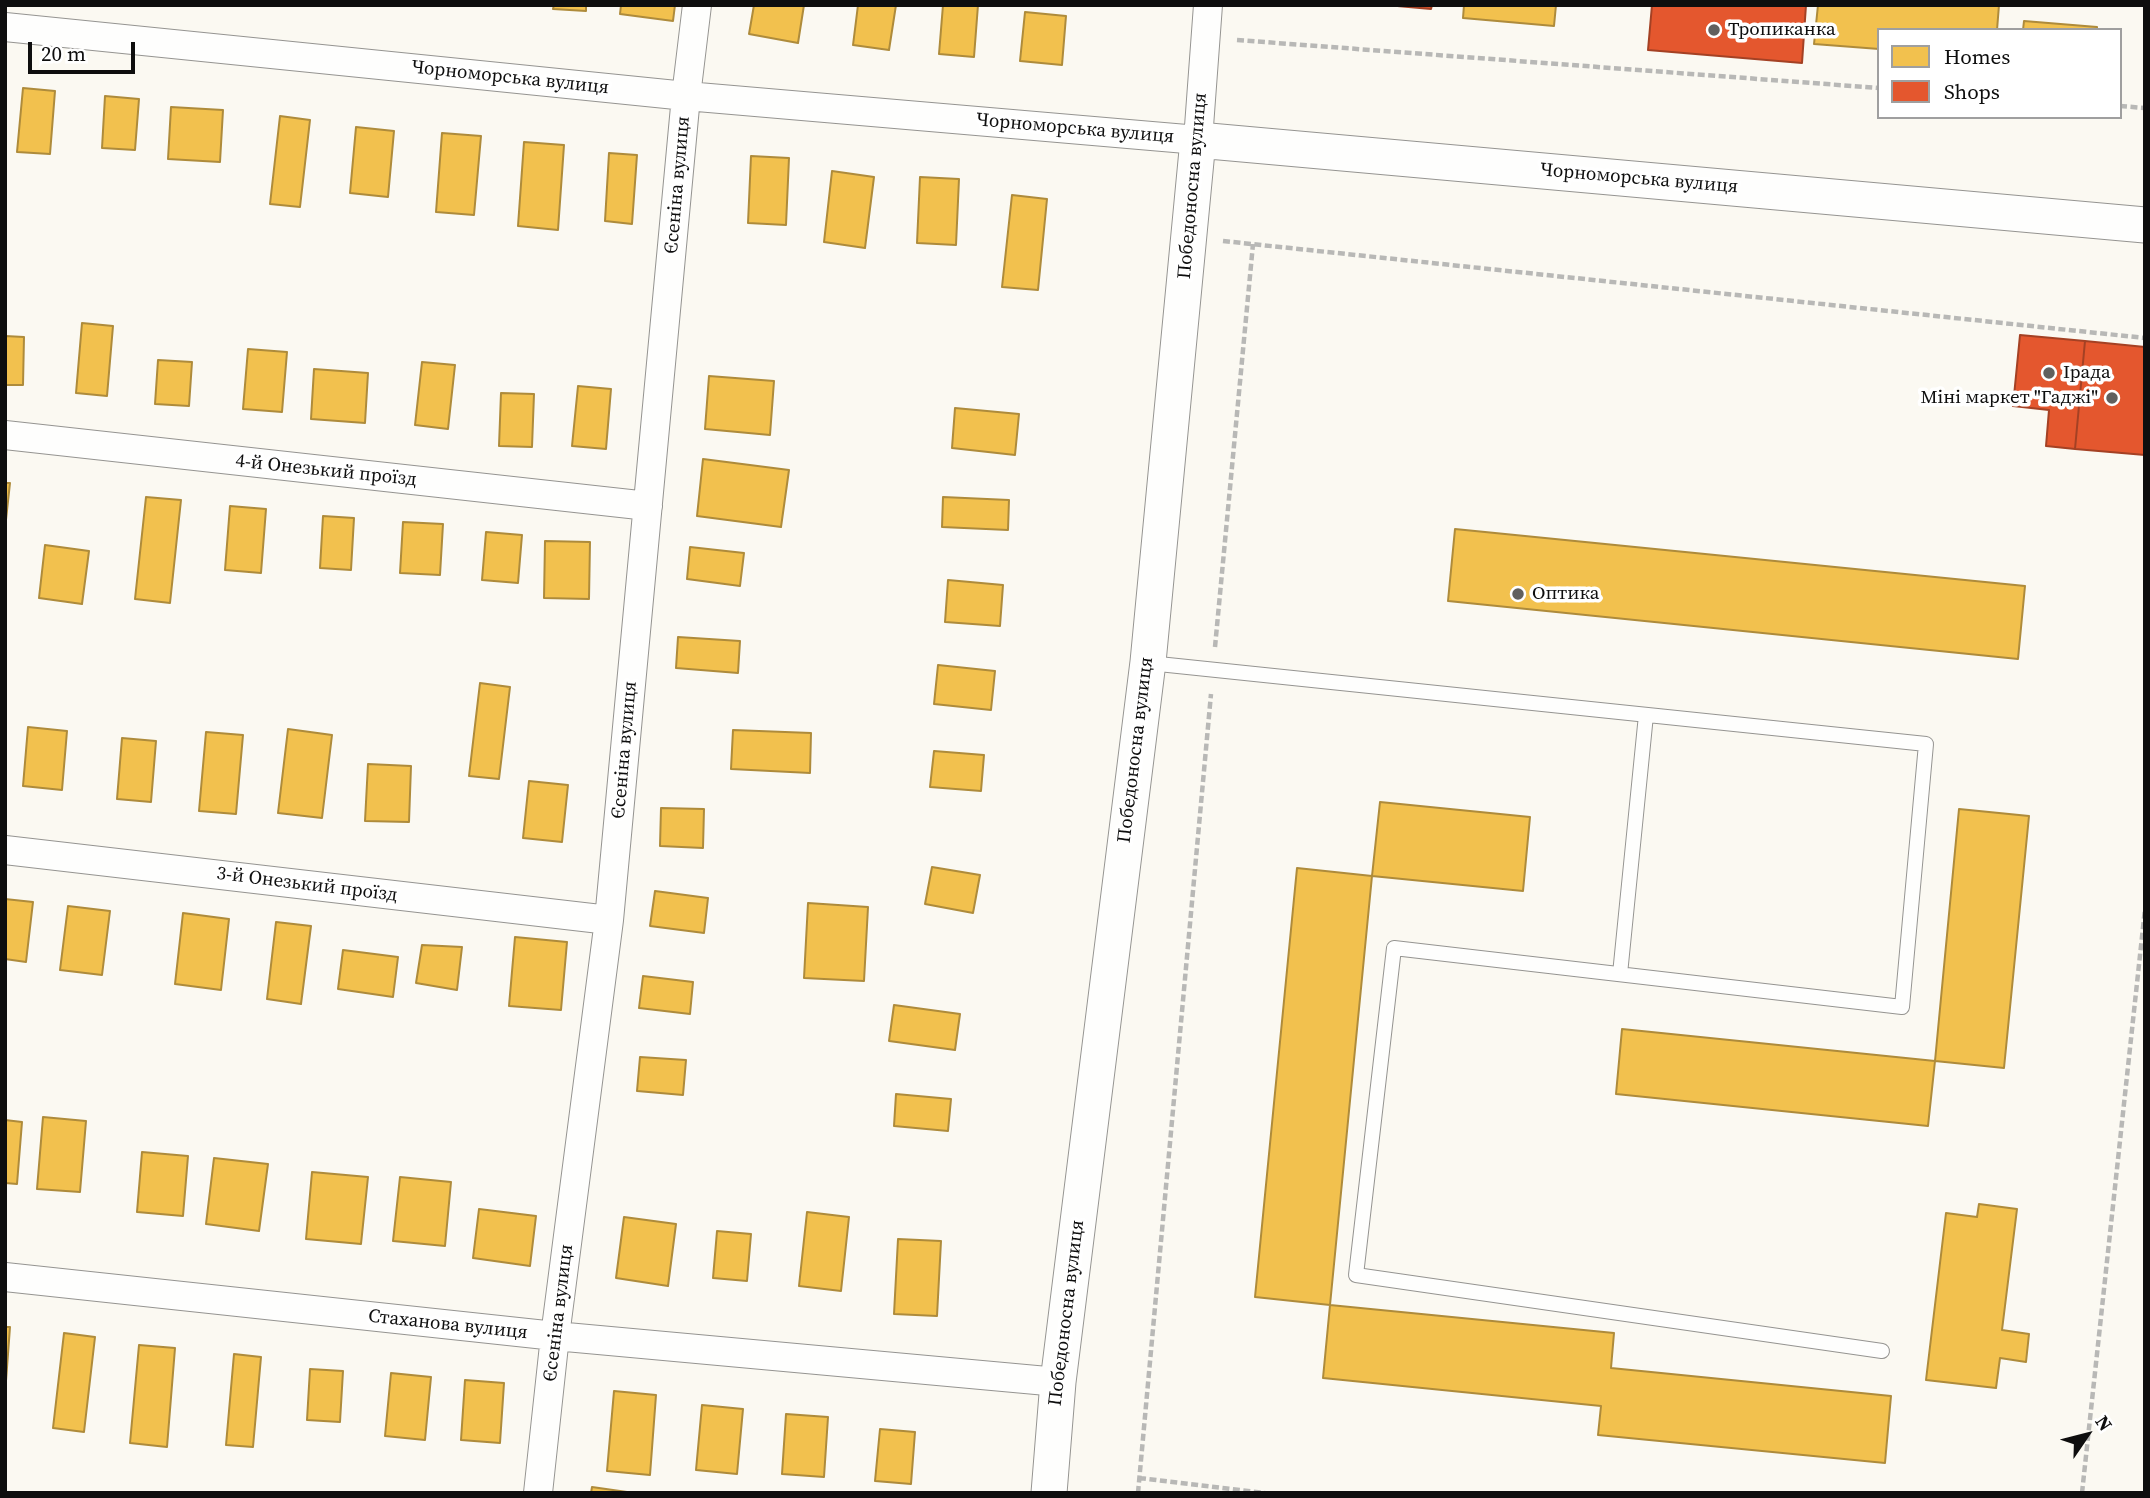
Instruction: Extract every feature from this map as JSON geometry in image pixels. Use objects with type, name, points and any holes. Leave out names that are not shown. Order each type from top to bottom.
[{"type":"street","name":"Єсеніна вулиця","points":[[538,1493],[555,1336],[609,920],[686,96],[697,5]]},
{"type":"street","name":"Победоносна вулиця","points":[[1049,1493],[1058,1382],[1147,662],[1189,237],[1208,5]]},
{"type":"street","name":"Чорноморська вулиця","points":[[5,27],[686,96],[2145,225]]},
{"type":"street","name":"4-й Онезький проїзд","points":[[5,435],[648,506]]},
{"type":"street","name":"3-й Онезький проїзд","points":[[5,850],[609,920]]},
{"type":"street","name":"Стаханова вулиця","points":[[5,1277],[555,1336],[1058,1382]]},
{"type":"lane","points":[[1147,662],[1926,744],[1902,1007],[1394,948],[1356,1275],[1882,1351]]},
{"type":"lane","points":[[1620,974],[1646,715]]},
{"type":"path","points":[[1206,38],[1877,88]]},
{"type":"path","points":[[2122,106],[2145,108]]},
{"type":"path","points":[[1189,237],[2145,338]]},
{"type":"path","points":[[1138,1493],[1253,244]]},
{"type":"path","points":[[2082,1493],[2142,969],[2145,909]]},
{"type":"path","points":[[1139,1478],[1265,1493]]},
{"type":"building: Homes","points":[[554,5],[586,5],[586,11],[553,9]]},
{"type":"building: Homes","points":[[621,5],[675,5],[673,21],[620,14]]},
{"type":"building: Homes","points":[[754,5],[804,5],[798,43],[749,34]]},
{"type":"building: Homes","points":[[858,5],[896,5],[889,50],[853,45]]},
{"type":"building: Homes","points":[[943,5],[978,5],[974,57],[939,54]]},
{"type":"building: Homes","points":[[1464,5],[1556,5],[1554,26],[1463,18]]},
{"type":"building: Homes","points":[[1818,5],[1999,5],[1997,28],[1877,28],[1877,49],[1814,44]]},
{"type":"building: Homes","points":[[1025,12],[1066,16],[1062,65],[1020,61]]},
{"type":"building: Homes","points":[[2024,21],[2097,27],[2097,28],[2023,28]]},
{"type":"building: Homes","points":[[23,88],[55,91],[50,154],[17,152]]},
{"type":"building: Homes","points":[[105,96],[139,99],[135,150],[102,148]]},
{"type":"building: Homes","points":[[171,107],[223,110],[220,162],[168,159]]},
{"type":"building: Homes","points":[[280,116],[310,120],[300,207],[270,204]]},
{"type":"building: Homes","points":[[356,127],[394,131],[388,197],[350,193]]},
{"type":"building: Homes","points":[[442,133],[481,136],[474,215],[436,212]]},
{"type":"building: Homes","points":[[524,142],[564,145],[558,230],[518,226]]},
{"type":"building: Homes","points":[[609,153],[637,155],[632,224],[605,221]]},
{"type":"building: Homes","points":[[751,156],[789,158],[786,225],[748,223]]},
{"type":"building: Homes","points":[[832,171],[874,177],[865,248],[824,242]]},
{"type":"building: Homes","points":[[920,177],[959,179],[956,245],[917,243]]},
{"type":"building: Homes","points":[[1012,195],[1047,199],[1038,290],[1002,287]]},
{"type":"building: Homes","points":[[82,323],[113,326],[107,396],[76,393]]},
{"type":"building: Homes","points":[[5,336],[24,337],[23,385],[5,385]]},
{"type":"building: Homes","points":[[248,349],[287,352],[282,412],[243,409]]},
{"type":"building: Homes","points":[[158,360],[192,362],[189,406],[155,404]]},
{"type":"building: Homes","points":[[422,362],[455,365],[448,429],[415,425]]},
{"type":"building: Homes","points":[[314,369],[368,373],[365,423],[311,419]]},
{"type":"building: Homes","points":[[709,376],[774,381],[770,435],[705,429]]},
{"type":"building: Homes","points":[[578,386],[611,389],[606,449],[572,446]]},
{"type":"building: Homes","points":[[501,393],[534,394],[532,447],[499,446]]},
{"type":"building: Homes","points":[[955,408],[1019,414],[1015,455],[952,448]]},
{"type":"building: Homes","points":[[703,459],[789,470],[781,527],[697,516]]},
{"type":"building: Homes","points":[[5,483],[10,483],[5,529]]},
{"type":"building: Homes","points":[[146,497],[181,500],[170,603],[135,599]]},
{"type":"building: Homes","points":[[943,497],[1009,500],[1008,530],[942,527]]},
{"type":"building: Homes","points":[[230,506],[266,509],[261,573],[225,570]]},
{"type":"building: Homes","points":[[323,516],[354,518],[351,570],[320,568]]},
{"type":"building: Homes","points":[[403,522],[443,524],[440,575],[400,573]]},
{"type":"building: Homes","points":[[1455,529],[2025,586],[2018,659],[1448,601]]},
{"type":"building: Homes","points":[[486,532],[522,535],[518,583],[482,580]]},
{"type":"building: Homes","points":[[545,541],[590,542],[589,599],[544,598]]},
{"type":"building: Homes","points":[[45,545],[89,551],[82,604],[39,598]]},
{"type":"building: Homes","points":[[690,547],[744,553],[740,586],[687,579]]},
{"type":"building: Homes","points":[[948,580],[1003,585],[1000,626],[945,622]]},
{"type":"building: Homes","points":[[678,637],[740,641],[738,673],[676,668]]},
{"type":"building: Homes","points":[[938,665],[995,671],[991,710],[934,704]]},
{"type":"building: Homes","points":[[480,683],[510,687],[499,779],[469,776]]},
{"type":"building: Homes","points":[[28,727],[67,731],[62,790],[23,786]]},
{"type":"building: Homes","points":[[288,729],[332,735],[322,818],[278,813]]},
{"type":"building: Homes","points":[[733,730],[811,733],[810,773],[731,769]]},
{"type":"building: Homes","points":[[206,732],[243,735],[236,814],[199,811]]},
{"type":"building: Homes","points":[[122,738],[156,741],[151,802],[117,799]]},
{"type":"building: Homes","points":[[934,751],[984,755],[981,791],[930,787]]},
{"type":"building: Homes","points":[[368,764],[411,766],[409,822],[365,821]]},
{"type":"building: Homes","points":[[529,781],[568,785],[562,842],[523,838]]},
{"type":"building: Homes","points":[[1380,802],[1530,817],[1523,891],[1372,876]]},
{"type":"building: Homes","points":[[661,808],[704,809],[703,848],[660,846]]},
{"type":"building: Homes","points":[[1959,809],[2029,816],[2004,1068],[1935,1061]]},
{"type":"building: Homes","points":[[932,867],[980,875],[973,913],[925,904]]},
{"type":"building: Homes","points":[[1297,868],[1372,876],[1330,1305],[1255,1297]]},
{"type":"building: Homes","points":[[655,891],[708,898],[704,933],[650,926]]},
{"type":"building: Homes","points":[[5,899],[33,902],[26,962],[5,959]]},
{"type":"building: Homes","points":[[808,903],[868,907],[864,981],[804,978]]},
{"type":"building: Homes","points":[[68,906],[110,911],[102,975],[60,970]]},
{"type":"building: Homes","points":[[183,913],[229,919],[221,990],[175,984]]},
{"type":"building: Homes","points":[[276,922],[311,926],[301,1004],[267,999]]},
{"type":"building: Homes","points":[[515,937],[567,942],[561,1010],[509,1006]]},
{"type":"building: Homes","points":[[422,945],[462,947],[457,990],[416,983]]},
{"type":"building: Homes","points":[[343,950],[398,957],[393,997],[338,989]]},
{"type":"building: Homes","points":[[643,976],[693,982],[690,1014],[639,1008]]},
{"type":"building: Homes","points":[[894,1005],[960,1014],[955,1050],[889,1041]]},
{"type":"building: Homes","points":[[1622,1029],[1935,1061],[1928,1126],[1616,1094]]},
{"type":"building: Homes","points":[[640,1057],[686,1060],[683,1095],[637,1091]]},
{"type":"building: Homes","points":[[896,1094],[951,1099],[948,1131],[894,1126]]},
{"type":"building: Homes","points":[[43,1117],[86,1121],[80,1192],[37,1189]]},
{"type":"building: Homes","points":[[5,1120],[22,1122],[17,1184],[5,1183]]},
{"type":"building: Homes","points":[[142,1152],[188,1156],[183,1216],[137,1212]]},
{"type":"building: Homes","points":[[214,1158],[268,1164],[259,1231],[206,1224]]},
{"type":"building: Homes","points":[[312,1172],[368,1177],[361,1244],[306,1239]]},
{"type":"building: Homes","points":[[400,1177],[451,1182],[445,1246],[393,1241]]},
{"type":"building: Homes","points":[[1979,1204],[2017,1209],[2002,1330],[2029,1334],[2026,1362],[2000,1358],[1996,1388],[1926,1380],[1946,1213],[1977,1217]]},
{"type":"building: Homes","points":[[479,1209],[536,1216],[530,1266],[473,1258]]},
{"type":"building: Homes","points":[[807,1212],[849,1217],[841,1291],[799,1286]]},
{"type":"building: Homes","points":[[624,1217],[676,1224],[668,1286],[616,1278]]},
{"type":"building: Homes","points":[[717,1231],[751,1234],[747,1281],[713,1278]]},
{"type":"building: Homes","points":[[898,1239],[941,1241],[937,1316],[894,1314]]},
{"type":"building: Homes","points":[[1330,1305],[1614,1333],[1611,1368],[1891,1396],[1885,1463],[1598,1435],[1601,1406],[1323,1378]]},
{"type":"building: Homes","points":[[5,1327],[10,1327],[6,1381],[5,1381]]},
{"type":"building: Homes","points":[[64,1333],[95,1337],[84,1432],[53,1428]]},
{"type":"building: Homes","points":[[139,1345],[175,1348],[167,1447],[130,1443]]},
{"type":"building: Homes","points":[[234,1354],[261,1357],[253,1447],[226,1445]]},
{"type":"building: Homes","points":[[310,1369],[343,1371],[340,1422],[307,1420]]},
{"type":"building: Homes","points":[[391,1373],[431,1377],[425,1440],[385,1436]]},
{"type":"building: Homes","points":[[465,1380],[504,1383],[500,1443],[461,1440]]},
{"type":"building: Homes","points":[[614,1391],[656,1395],[650,1475],[607,1471]]},
{"type":"building: Homes","points":[[702,1405],[743,1409],[737,1474],[696,1470]]},
{"type":"building: Homes","points":[[786,1414],[828,1417],[824,1477],[782,1474]]},
{"type":"building: Homes","points":[[880,1429],[915,1432],[911,1484],[875,1481]]},
{"type":"building: Homes","points":[[592,1487],[634,1493],[591,1493]]},
{"type":"building: Shops","points":[[1386,5],[1432,5],[1431,9]]},
{"type":"building: Shops","points":[[1652,5],[1806,5],[1802,63],[1648,50]]},
{"type":"building: Shops","name":"Ірада","points":[[2020,335],[2085,341],[2075,449],[2046,446],[2049,410],[2013,406]]},
{"type":"building: Shops","name":"Міні маркет \"Гаджі\"","points":[[2085,341],[2145,347],[2145,455],[2075,449]]},
{"type":"place","name":"Тропиканка","points":[[1714,30]]},
{"type":"place","name":"Ірада","points":[[2049,373]]},
{"type":"place","name":"Міні маркет \"Гаджі\"","points":[[2112,398]]},
{"type":"place","name":"Оптика","points":[[1518,594]]}]
